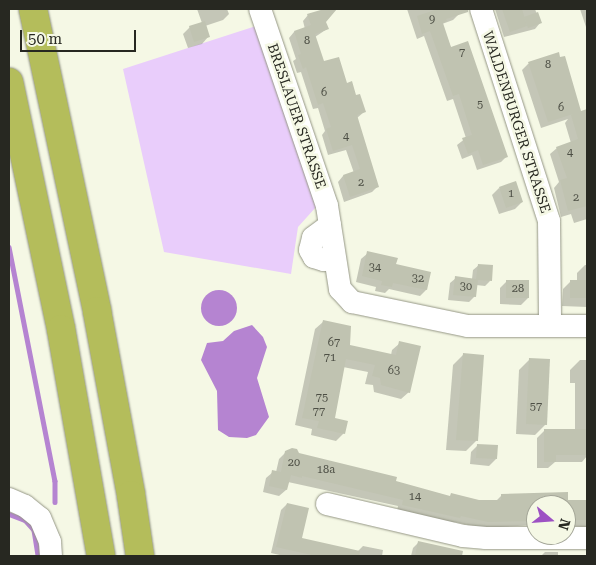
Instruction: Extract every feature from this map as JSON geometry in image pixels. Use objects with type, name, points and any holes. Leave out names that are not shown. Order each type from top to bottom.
[{"type":"highway","points":[[33,9],[97,311],[131,495],[140,556]]},
{"type":"highway","points":[[9,82],[61,329],[101,556]]},
{"type":"street","name":"BRESLAUER STRASSE","points":[[260,9],[327,206],[340,289],[352,302],[468,326],[550,325]]},
{"type":"street","name":"WALDENBURGER STRASSE","points":[[481,9],[545,203],[549,221],[550,325]]},
{"type":"street","points":[[550,325],[587,326]]},
{"type":"street","points":[[9,499],[25,506],[40,518],[50,542],[51,556]]},
{"type":"street","points":[[327,504],[460,546],[486,538],[587,538]]},
{"type":"shaded area","points":[[256,26],[316,207],[298,227],[291,274],[164,252],[123,69]]},
{"type":"shaded area","points":[[219,290],[226,291],[232,295],[236,301],[236,315],[232,321],[226,325],[219,326],[212,325],[206,321],[202,315],[201,308],[202,301],[206,295],[212,291]]},
{"type":"shaded area","points":[[252,325],[263,337],[267,347],[257,378],[269,417],[256,435],[247,438],[229,437],[218,430],[217,391],[201,360],[207,343],[223,341],[234,331]]},
{"type":"building","points":[[324,9],[337,9],[326,22],[329,29],[315,34],[324,61],[339,57],[347,83],[352,81],[356,95],[360,94],[366,112],[357,115],[379,187],[350,197],[343,175],[360,169],[352,145],[333,151],[326,129],[331,127],[323,103],[318,105],[306,67],[303,69],[298,55],[301,54],[294,31],[311,25],[307,14]]},
{"type":"building","points":[[438,9],[468,9],[468,12],[446,19],[447,21],[443,23],[451,47],[468,41],[508,157],[483,165],[478,150],[468,154],[462,138],[472,135],[459,94],[453,96],[430,31],[422,34],[417,16]]},
{"type":"building","points":[[502,9],[522,9],[527,26],[510,32]]},
{"type":"building","points":[[538,12],[542,23],[528,28],[524,17]]},
{"type":"building","points":[[205,21],[210,37],[194,42],[189,26]]},
{"type":"building","points":[[559,52],[560,57],[565,56],[581,111],[587,109],[587,206],[568,211],[560,180],[567,178],[556,147],[578,139],[571,115],[573,114],[548,122],[528,62]]},
{"type":"building","points":[[516,181],[523,202],[506,208],[499,187]]},
{"type":"building","points":[[367,251],[398,258],[396,264],[431,272],[427,290],[393,283],[392,287],[381,285],[382,281],[362,276]]},
{"type":"building","points":[[478,264],[493,265],[492,281],[478,280],[476,297],[453,295],[455,276],[476,279]]},
{"type":"building","points":[[506,280],[529,280],[529,298],[506,298]]},
{"type":"building","points":[[570,280],[587,280],[587,298],[570,298]]},
{"type":"building","points":[[323,320],[351,326],[350,345],[396,355],[399,341],[421,346],[410,393],[381,385],[380,378],[372,376],[375,365],[346,359],[335,418],[348,421],[345,434],[317,428],[319,421],[302,418]]},
{"type":"building","points":[[463,353],[484,355],[478,441],[456,440]]},
{"type":"building","points":[[529,358],[550,359],[547,425],[526,424]]},
{"type":"building","points":[[544,429],[587,429],[587,455],[556,455],[556,462],[544,462]]},
{"type":"building","points":[[477,444],[498,445],[497,459],[476,458]]},
{"type":"building","points":[[292,448],[297,449],[299,453],[397,477],[396,481],[450,496],[451,493],[479,500],[501,500],[501,494],[568,492],[568,495],[526,495],[526,521],[488,522],[461,516],[460,518],[402,505],[403,500],[302,476],[302,478],[291,475],[287,490],[269,486],[272,470],[281,472],[285,451]]},
{"type":"building","points":[[576,500],[586,500],[587,520],[576,520]]},
{"type":"building","points":[[287,503],[309,508],[302,538],[360,551],[359,556],[316,556],[276,547]]},
{"type":"building","points":[[418,541],[463,551],[462,556],[415,556]]},
{"type":"waterway","points":[[9,247],[55,481],[55,502]]},
{"type":"waterway","points":[[9,514],[25,520],[34,530],[38,556]]}]
